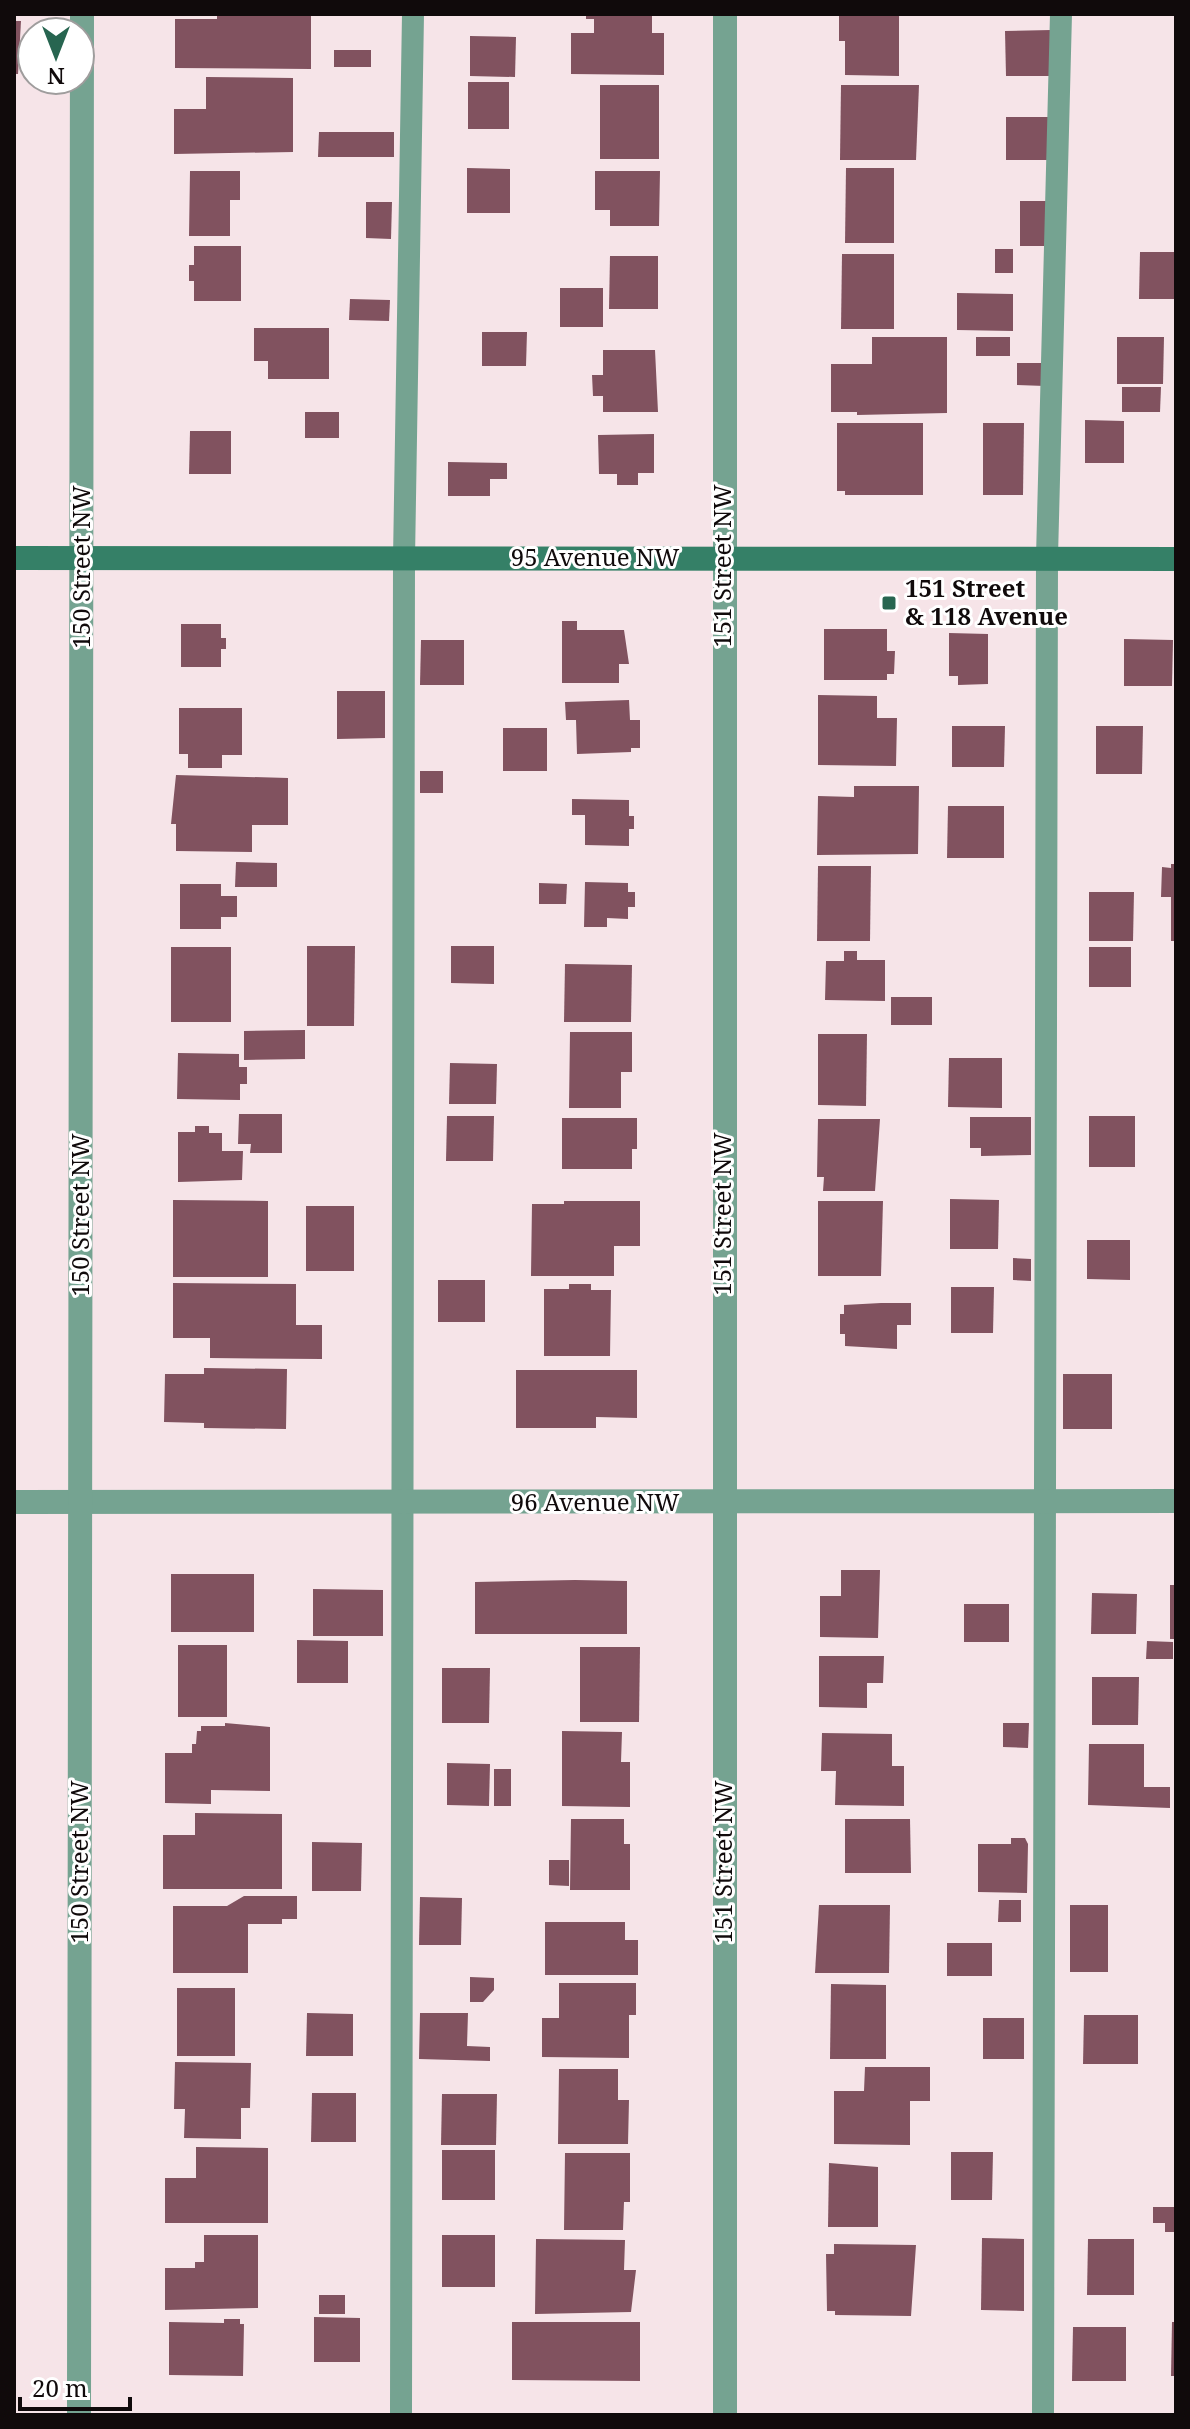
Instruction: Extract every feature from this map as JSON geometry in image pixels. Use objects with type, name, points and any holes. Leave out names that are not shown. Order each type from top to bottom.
[{"type":"main road","name":"95 Avenue NW","points":[[14,558],[1176,559]]},
{"type":"street","name":"150 Street NW","points":[[79,2415],[82,14]]},
{"type":"street","name":"151 Street NW","points":[[725,14],[725,2415]]},
{"type":"street","name":"96 Avenue NW","points":[[14,1502],[1176,1501]]},
{"type":"lane","points":[[401,2415],[404,559],[413,14]]},
{"type":"lane","points":[[1043,2415],[1047,557],[1061,14]]},
{"type":"building","points":[[217,14],[311,14],[311,69],[175,68],[175,19],[217,19]]},
{"type":"building","points":[[586,14],[652,14],[652,33],[664,33],[664,75],[571,74],[571,33],[594,33],[594,19],[586,19]]},
{"type":"building","points":[[839,14],[899,14],[899,76],[845,75],[845,41],[839,41]]},
{"type":"building","points":[[14,21],[16,21],[16,74]]},
{"type":"building","points":[[1051,30],[1052,76],[1006,76],[1005,31]]},
{"type":"building","points":[[470,36],[516,37],[515,77],[470,76]]},
{"type":"building","points":[[334,50],[371,50],[371,67],[334,67]]},
{"type":"building","points":[[206,77],[293,78],[293,152],[174,154],[174,109],[206,109]]},
{"type":"building","points":[[468,82],[509,82],[509,129],[468,129]]},
{"type":"building","points":[[600,85],[659,85],[659,159],[600,159]]},
{"type":"building","points":[[841,85],[919,85],[916,160],[840,160]]},
{"type":"building","points":[[1006,117],[1052,117],[1052,160],[1006,160]]},
{"type":"building","points":[[319,132],[394,132],[394,157],[318,157]]},
{"type":"building","points":[[467,168],[510,169],[510,213],[467,213]]},
{"type":"building","points":[[846,168],[894,168],[894,243],[845,243]]},
{"type":"building","points":[[190,171],[240,171],[240,200],[230,200],[230,236],[189,236]]},
{"type":"building","points":[[595,171],[660,171],[659,226],[610,226],[610,210],[595,210]]},
{"type":"building","points":[[1020,201],[1051,201],[1051,246],[1020,246]]},
{"type":"building","points":[[366,202],[392,202],[391,239],[366,238]]},
{"type":"building","points":[[194,246],[241,246],[241,301],[194,301],[194,281],[189,281],[189,265],[194,265]]},
{"type":"building","points":[[995,249],[1013,249],[1013,273],[995,273]]},
{"type":"building","points":[[1140,252],[1176,252],[1176,299],[1139,299]]},
{"type":"building","points":[[842,254],[894,254],[894,329],[841,329]]},
{"type":"building","points":[[610,256],[658,256],[658,309],[609,309]]},
{"type":"building","points":[[560,288],[603,288],[603,327],[560,327]]},
{"type":"building","points":[[957,293],[1013,294],[1013,331],[957,330]]},
{"type":"building","points":[[350,299],[390,300],[389,321],[349,320]]},
{"type":"building","points":[[254,328],[329,328],[329,379],[268,379],[268,361],[254,361]]},
{"type":"building","points":[[482,332],[527,332],[526,366],[482,366]]},
{"type":"building","points":[[872,337],[947,337],[947,413],[857,415],[857,412],[831,412],[831,364],[872,364]]},
{"type":"building","points":[[976,337],[1010,337],[1010,356],[976,356]]},
{"type":"building","points":[[1117,337],[1164,337],[1163,384],[1117,384]]},
{"type":"building","points":[[603,350],[655,350],[658,412],[603,412],[603,396],[593,396],[592,375],[603,375]]},
{"type":"building","points":[[1017,363],[1046,363],[1045,386],[1017,385]]},
{"type":"building","points":[[1122,387],[1161,387],[1160,412],[1122,412]]},
{"type":"building","points":[[305,412],[339,412],[339,438],[305,438]]},
{"type":"building","points":[[1085,420],[1124,421],[1124,463],[1085,463]]},
{"type":"building","points":[[837,423],[923,423],[923,495],[845,495],[845,491],[837,491]]},
{"type":"building","points":[[983,423],[1024,423],[1023,495],[983,495]]},
{"type":"building","points":[[190,431],[231,431],[231,474],[189,474]]},
{"type":"building","points":[[654,434],[654,473],[638,473],[638,485],[617,485],[617,474],[599,474],[598,435]]},
{"type":"building","points":[[448,462],[507,463],[507,479],[490,479],[490,496],[448,496]]},
{"type":"building","points":[[562,621],[577,621],[577,630],[624,630],[629,664],[619,664],[619,683],[562,683]]},
{"type":"building","points":[[181,624],[221,624],[221,638],[226,638],[226,649],[221,649],[221,667],[181,667]]},
{"type":"building","points":[[824,629],[887,629],[887,651],[895,651],[894,674],[887,674],[887,680],[824,680]]},
{"type":"building","points":[[949,633],[988,634],[988,684],[958,685],[958,676],[949,676]]},
{"type":"building","points":[[1124,639],[1173,640],[1172,686],[1124,686]]},
{"type":"building","points":[[421,640],[464,640],[464,685],[420,685]]},
{"type":"building","points":[[337,691],[385,691],[385,738],[337,739]]},
{"type":"building","points":[[818,695],[877,696],[877,718],[897,718],[896,766],[818,765]]},
{"type":"building","points":[[629,700],[630,720],[640,720],[640,748],[631,748],[631,752],[577,754],[576,720],[566,720],[565,702]]},
{"type":"building","points":[[179,708],[242,708],[242,755],[222,755],[222,768],[188,768],[188,754],[179,754]]},
{"type":"building","points":[[952,726],[1005,726],[1004,767],[952,767]]},
{"type":"building","points":[[1096,726],[1143,726],[1142,774],[1096,774]]},
{"type":"building","points":[[503,728],[547,728],[547,771],[503,771]]},
{"type":"building","points":[[420,771],[443,771],[443,793],[420,793]]},
{"type":"building","points":[[176,775],[288,778],[288,825],[252,825],[252,852],[176,851],[176,824],[171,824]]},
{"type":"building","points":[[854,786],[919,786],[918,854],[817,855],[818,796],[854,797]]},
{"type":"building","points":[[572,799],[629,800],[629,816],[634,816],[634,829],[629,829],[629,846],[585,845],[585,815],[572,815]]},
{"type":"building","points":[[948,806],[1004,806],[1004,858],[947,858]]},
{"type":"building","points":[[236,862],[277,863],[277,887],[235,887]]},
{"type":"building","points":[[1171,864],[1176,864],[1176,941],[1171,941],[1171,897],[1161,897],[1162,867],[1171,868]]},
{"type":"building","points":[[818,866],[871,866],[870,941],[817,941]]},
{"type":"building","points":[[585,882],[628,883],[628,892],[635,892],[635,907],[628,907],[628,919],[607,918],[607,927],[584,927]]},
{"type":"building","points":[[539,883],[567,884],[566,904],[539,904]]},
{"type":"building","points":[[180,884],[221,884],[221,896],[237,896],[237,917],[221,917],[221,929],[180,929]]},
{"type":"building","points":[[1089,892],[1134,892],[1133,941],[1089,941]]},
{"type":"building","points":[[307,946],[355,946],[354,1026],[307,1026]]},
{"type":"building","points":[[451,946],[494,946],[494,984],[451,983]]},
{"type":"building","points":[[171,947],[231,947],[231,1022],[171,1022]]},
{"type":"building","points":[[1089,947],[1131,947],[1131,987],[1089,987]]},
{"type":"building","points":[[844,951],[857,951],[857,960],[885,960],[885,1001],[825,1000],[826,961],[844,961]]},
{"type":"building","points":[[565,964],[632,965],[631,1022],[564,1022]]},
{"type":"building","points":[[891,997],[932,997],[932,1025],[891,1025]]},
{"type":"building","points":[[305,1030],[305,1059],[244,1060],[244,1031]]},
{"type":"building","points":[[570,1032],[632,1032],[632,1072],[621,1072],[621,1108],[569,1108]]},
{"type":"building","points":[[818,1034],[867,1034],[866,1106],[818,1105]]},
{"type":"building","points":[[178,1053],[239,1054],[239,1067],[247,1067],[247,1084],[240,1084],[240,1100],[177,1099]]},
{"type":"building","points":[[949,1058],[1002,1058],[1002,1108],[948,1107]]},
{"type":"building","points":[[450,1063],[497,1064],[496,1104],[449,1104]]},
{"type":"building","points":[[239,1114],[282,1114],[282,1153],[250,1153],[251,1144],[238,1144]]},
{"type":"building","points":[[447,1116],[494,1116],[493,1161],[446,1161]]},
{"type":"building","points":[[1089,1116],[1135,1116],[1135,1167],[1089,1167]]},
{"type":"building","points":[[970,1117],[1031,1117],[1031,1155],[981,1156],[981,1148],[970,1148]]},
{"type":"building","points":[[562,1118],[637,1118],[637,1149],[632,1149],[632,1169],[562,1169]]},
{"type":"building","points":[[818,1119],[880,1119],[875,1191],[823,1191],[824,1177],[817,1177]]},
{"type":"building","points":[[195,1126],[209,1126],[209,1133],[222,1133],[222,1151],[243,1151],[242,1180],[178,1182],[178,1132],[195,1132]]},
{"type":"building","points":[[950,1199],[999,1200],[998,1249],[950,1249]]},
{"type":"building","points":[[173,1200],[268,1201],[268,1277],[173,1277]]},
{"type":"building","points":[[564,1201],[640,1201],[640,1246],[614,1246],[614,1276],[531,1276],[532,1204],[564,1204]]},
{"type":"building","points":[[818,1201],[883,1201],[881,1276],[818,1276]]},
{"type":"building","points":[[306,1206],[354,1206],[354,1271],[306,1271]]},
{"type":"building","points":[[1087,1240],[1130,1240],[1130,1280],[1087,1279]]},
{"type":"building","points":[[1013,1258],[1031,1259],[1031,1281],[1013,1280]]},
{"type":"building","points":[[438,1280],[485,1280],[485,1322],[438,1322]]},
{"type":"building","points":[[173,1283],[296,1284],[296,1325],[322,1325],[322,1359],[210,1358],[210,1338],[173,1338]]},
{"type":"building","points":[[569,1284],[591,1284],[591,1290],[611,1290],[610,1356],[544,1356],[544,1289],[569,1289]]},
{"type":"building","points":[[951,1287],[994,1287],[993,1333],[951,1333]]},
{"type":"building","points":[[911,1303],[911,1325],[897,1325],[897,1349],[845,1346],[845,1334],[840,1334],[840,1314],[844,1314],[844,1305]]},
{"type":"building","points":[[204,1368],[287,1369],[286,1429],[204,1428],[204,1423],[164,1422],[165,1374],[204,1374]]},
{"type":"building","points":[[516,1370],[637,1370],[637,1418],[596,1417],[596,1428],[516,1428]]},
{"type":"building","points":[[1063,1374],[1112,1374],[1112,1429],[1063,1429]]},
{"type":"building","points":[[841,1570],[880,1570],[878,1638],[820,1637],[820,1596],[841,1596]]},
{"type":"building","points":[[171,1574],[254,1574],[254,1632],[171,1632]]},
{"type":"building","points":[[627,1581],[627,1634],[475,1634],[475,1582]]},
{"type":"building","points":[[1170,1585],[1176,1585],[1176,1639],[1170,1639]]},
{"type":"building","points":[[313,1589],[383,1590],[383,1636],[313,1636]]},
{"type":"building","points":[[1092,1593],[1137,1594],[1136,1634],[1091,1634]]},
{"type":"building","points":[[964,1604],[1009,1604],[1009,1642],[964,1642]]},
{"type":"building","points":[[297,1640],[348,1641],[348,1683],[297,1683]]},
{"type":"building","points":[[1147,1641],[1173,1642],[1173,1659],[1146,1659]]},
{"type":"building","points":[[178,1645],[227,1645],[227,1717],[178,1717]]},
{"type":"building","points":[[580,1647],[640,1647],[639,1722],[580,1722]]},
{"type":"building","points":[[819,1656],[884,1656],[883,1683],[867,1683],[867,1708],[819,1707]]},
{"type":"building","points":[[442,1668],[490,1668],[489,1723],[442,1723]]},
{"type":"building","points":[[1092,1677],[1139,1677],[1138,1725],[1092,1725]]},
{"type":"building","points":[[225,1723],[270,1727],[270,1791],[211,1790],[211,1804],[165,1803],[165,1753],[192,1753],[192,1744],[196,1744],[197,1731],[201,1731],[201,1726],[225,1726]]},
{"type":"building","points":[[1003,1723],[1029,1723],[1028,1748],[1003,1747]]},
{"type":"building","points":[[562,1731],[622,1732],[621,1762],[630,1762],[630,1807],[562,1806]]},
{"type":"building","points":[[822,1733],[892,1734],[892,1766],[904,1766],[904,1806],[835,1805],[836,1771],[821,1771]]},
{"type":"building","points":[[1089,1744],[1144,1744],[1144,1787],[1170,1787],[1170,1808],[1088,1805]]},
{"type":"building","points":[[447,1763],[490,1764],[489,1806],[447,1805]]},
{"type":"building","points":[[494,1769],[511,1769],[511,1806],[494,1806]]},
{"type":"building","points":[[195,1813],[282,1814],[282,1889],[163,1889],[163,1835],[195,1835]]},
{"type":"building","points":[[571,1819],[624,1819],[624,1844],[630,1844],[630,1890],[570,1890]]},
{"type":"building","points":[[845,1819],[910,1819],[911,1873],[845,1873]]},
{"type":"building","points":[[1011,1838],[1025,1838],[1028,1844],[1027,1893],[978,1892],[978,1844],[1011,1844]]},
{"type":"building","points":[[312,1842],[362,1843],[361,1891],[312,1891]]},
{"type":"building","points":[[549,1860],[569,1860],[569,1886],[549,1885]]},
{"type":"building","points":[[244,1896],[297,1896],[297,1919],[282,1919],[282,1924],[248,1924],[248,1973],[173,1973],[173,1906],[227,1906]]},
{"type":"building","points":[[420,1897],[462,1898],[461,1945],[419,1945]]},
{"type":"building","points":[[999,1900],[1021,1900],[1021,1922],[998,1922]]},
{"type":"building","points":[[819,1905],[890,1905],[889,1973],[815,1973]]},
{"type":"building","points":[[1070,1905],[1108,1905],[1108,1972],[1070,1972]]},
{"type":"building","points":[[545,1922],[625,1922],[625,1940],[638,1940],[638,1975],[545,1975]]},
{"type":"building","points":[[947,1943],[992,1943],[992,1976],[947,1976]]},
{"type":"building","points":[[470,1977],[494,1978],[494,1990],[483,2002],[470,2002]]},
{"type":"building","points":[[559,1983],[636,1983],[636,2015],[629,2015],[629,2058],[542,2057],[542,2018],[559,2018]]},
{"type":"building","points":[[831,1984],[886,1985],[886,2059],[830,2059]]},
{"type":"building","points":[[177,1988],[235,1988],[235,2056],[177,2056]]},
{"type":"building","points":[[307,2013],[353,2014],[353,2056],[306,2056]]},
{"type":"building","points":[[420,2013],[468,2013],[467,2046],[490,2047],[490,2061],[419,2059]]},
{"type":"building","points":[[1084,2015],[1138,2015],[1138,2064],[1083,2064]]},
{"type":"building","points":[[983,2018],[1024,2018],[1024,2059],[983,2059]]},
{"type":"building","points":[[175,2062],[251,2063],[250,2108],[241,2108],[241,2139],[184,2138],[185,2109],[174,2109]]},
{"type":"building","points":[[865,2067],[930,2067],[930,2101],[910,2101],[910,2145],[834,2144],[834,2091],[864,2091]]},
{"type":"building","points":[[559,2069],[618,2069],[618,2100],[629,2100],[628,2144],[558,2144]]},
{"type":"building","points":[[312,2093],[356,2093],[356,2142],[311,2142]]},
{"type":"building","points":[[442,2094],[497,2094],[496,2145],[441,2145]]},
{"type":"building","points":[[196,2147],[268,2148],[268,2223],[165,2223],[165,2178],[196,2178]]},
{"type":"building","points":[[442,2150],[495,2150],[495,2200],[442,2200]]},
{"type":"building","points":[[951,2152],[993,2152],[992,2200],[951,2200]]},
{"type":"building","points":[[565,2153],[630,2153],[630,2202],[624,2202],[623,2230],[564,2230]]},
{"type":"building","points":[[829,2163],[878,2167],[878,2227],[828,2227]]},
{"type":"building","points":[[1153,2207],[1176,2207],[1176,2232],[1165,2232],[1165,2223],[1153,2223]]},
{"type":"building","points":[[204,2235],[258,2235],[258,2308],[165,2310],[165,2268],[195,2268],[195,2262],[204,2262]]},
{"type":"building","points":[[442,2235],[495,2235],[495,2287],[442,2287]]},
{"type":"building","points":[[982,2238],[1024,2239],[1024,2311],[981,2310]]},
{"type":"building","points":[[536,2239],[625,2240],[624,2270],[636,2270],[631,2312],[535,2314]]},
{"type":"building","points":[[1088,2239],[1134,2239],[1134,2295],[1087,2295]]},
{"type":"building","points":[[834,2244],[916,2245],[911,2316],[835,2315],[835,2311],[827,2311],[826,2254],[834,2254]]},
{"type":"building","points":[[319,2295],[345,2295],[345,2314],[319,2314]]},
{"type":"building","points":[[314,2317],[360,2318],[360,2362],[314,2362]]},
{"type":"building","points":[[224,2319],[240,2319],[240,2324],[244,2324],[243,2376],[169,2375],[169,2322],[224,2323]]},
{"type":"building","points":[[512,2322],[640,2322],[640,2381],[512,2380]]},
{"type":"building","points":[[1172,2322],[1176,2322],[1176,2376],[1171,2376]]},
{"type":"building","points":[[1073,2327],[1126,2327],[1126,2381],[1072,2381]]},
{"type":"place","name":"151 Street & 118 Avenue","points":[[889,603]]}]
